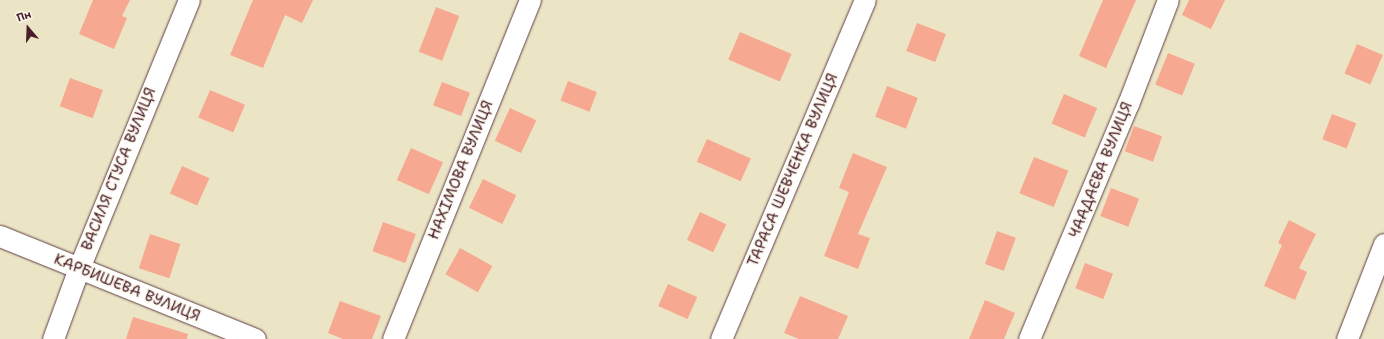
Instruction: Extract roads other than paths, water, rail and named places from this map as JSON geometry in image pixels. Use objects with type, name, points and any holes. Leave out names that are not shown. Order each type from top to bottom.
[{"type":"street","name":"ВАСИЛЯ СТУСА ВУЛИЦЯ","points":[[53,339],[79,268],[189,0]]},
{"type":"street","name":"НАХІМОВА ВУЛИЦЯ","points":[[393,339],[530,0]]},
{"type":"street","name":"ТАРАСА ШЕВЧЕНКА ВУЛИЦЯ","points":[[722,339],[865,0]]},
{"type":"street","name":"ЧААДАЄВА ВУЛИЦЯ","points":[[1029,339],[1128,104],[1168,0]]},
{"type":"street","name":"КАРБИШЕВА ВУЛИЦЯ","points":[[0,236],[255,339]]},
{"type":"street","points":[[1347,339],[1384,244]]}]
